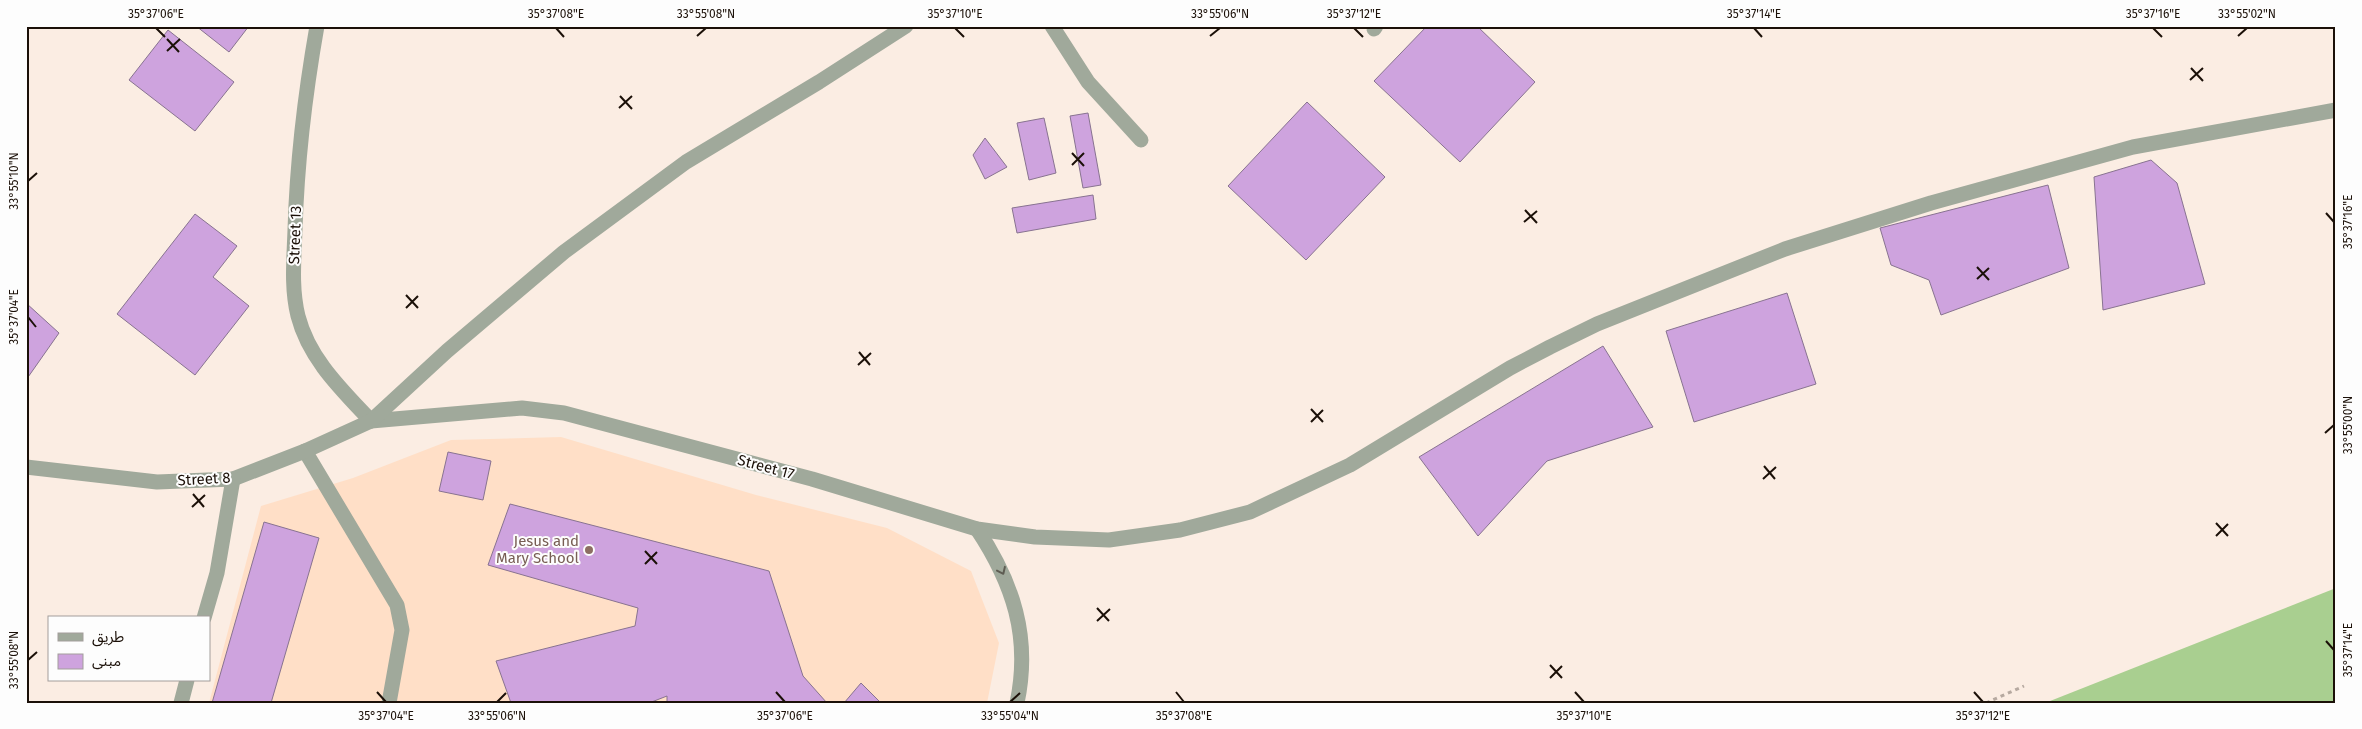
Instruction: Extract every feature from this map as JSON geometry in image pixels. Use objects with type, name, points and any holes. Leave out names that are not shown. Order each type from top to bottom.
[{"type":"street","name":"Street 13","points":[[317,26],[306,88],[300,138],[293,283],[298,317],[311,349],[331,379],[371,421]]},
{"type":"street","points":[[371,421],[447,351],[586,236],[686,162],[819,82],[906,26]]},
{"type":"street","points":[[1052,26],[1088,82],[1141,140]]},
{"type":"street","name":"Street 17","points":[[371,421],[522,408],[564,413],[812,479],[976,530],[1035,537],[1109,540],[1180,530],[1250,512],[1350,466],[1510,368],[1589,327],[1786,249],[1931,202],[2133,147],[2336,110]]},
{"type":"street","name":"Street 8","points":[[26,467],[157,482],[233,479],[304,451],[371,421]]},
{"type":"street","points":[[304,451],[397,605],[402,630],[389,703]]},
{"type":"street","points":[[205,616],[217,573],[233,479]]},
{"type":"street","points":[[976,530],[996,558],[1010,587],[1018,620],[1022,653],[1017,703]]},
{"type":"street","points":[[180,703],[186,682]]},
{"type":"path","points":[[1986,703],[2024,686]]},
{"type":"shaded area","name":"Jesus and Mary School","points":[[561,437],[756,495],[887,528],[971,571],[999,643],[987,703],[209,703],[261,506],[353,478],[451,440]]},
{"type":"green space","points":[[2336,588],[2336,703],[2045,703]]},
{"type":"building","points":[[196,26],[249,26],[229,52]]},
{"type":"building","points":[[1427,26],[1477,26],[1535,82],[1460,162],[1374,81]]},
{"type":"building","points":[[168,30],[234,82],[195,131],[129,80]]},
{"type":"building","points":[[1307,102],[1385,177],[1306,260],[1228,186]]},
{"type":"building","points":[[1088,113],[1101,185],[1083,188],[1070,116]]},
{"type":"building","points":[[1044,118],[1056,173],[1029,180],[1017,123]]},
{"type":"building","points":[[985,138],[1007,167],[985,179],[973,155]]},
{"type":"building","points":[[2151,160],[2177,183],[2205,284],[2103,310],[2094,177]]},
{"type":"building","points":[[2048,185],[2069,268],[1941,315],[1929,280],[1891,265],[1880,228]]},
{"type":"building","points":[[1093,195],[1096,219],[1017,233],[1012,208]]},
{"type":"building","points":[[195,214],[237,246],[213,277],[249,306],[195,375],[117,314]]},
{"type":"building","points":[[1787,293],[1816,384],[1694,422],[1666,331]]},
{"type":"building","points":[[26,303],[59,333],[26,380]]},
{"type":"building","points":[[1603,346],[1653,427],[1547,461],[1478,536],[1419,457]]},
{"type":"building","points":[[448,452],[491,461],[483,500],[439,491]]},
{"type":"building","points":[[510,504],[769,571],[803,676],[827,703],[667,703],[667,696],[649,703],[511,703],[496,661],[635,626],[638,608],[488,565]]},
{"type":"building","points":[[264,522],[319,538],[271,703],[212,703]]},
{"type":"building","points":[[861,683],[881,703],[844,703]]},
{"type":"place","name":"Jesus and Mary School","points":[[589,550]]}]
